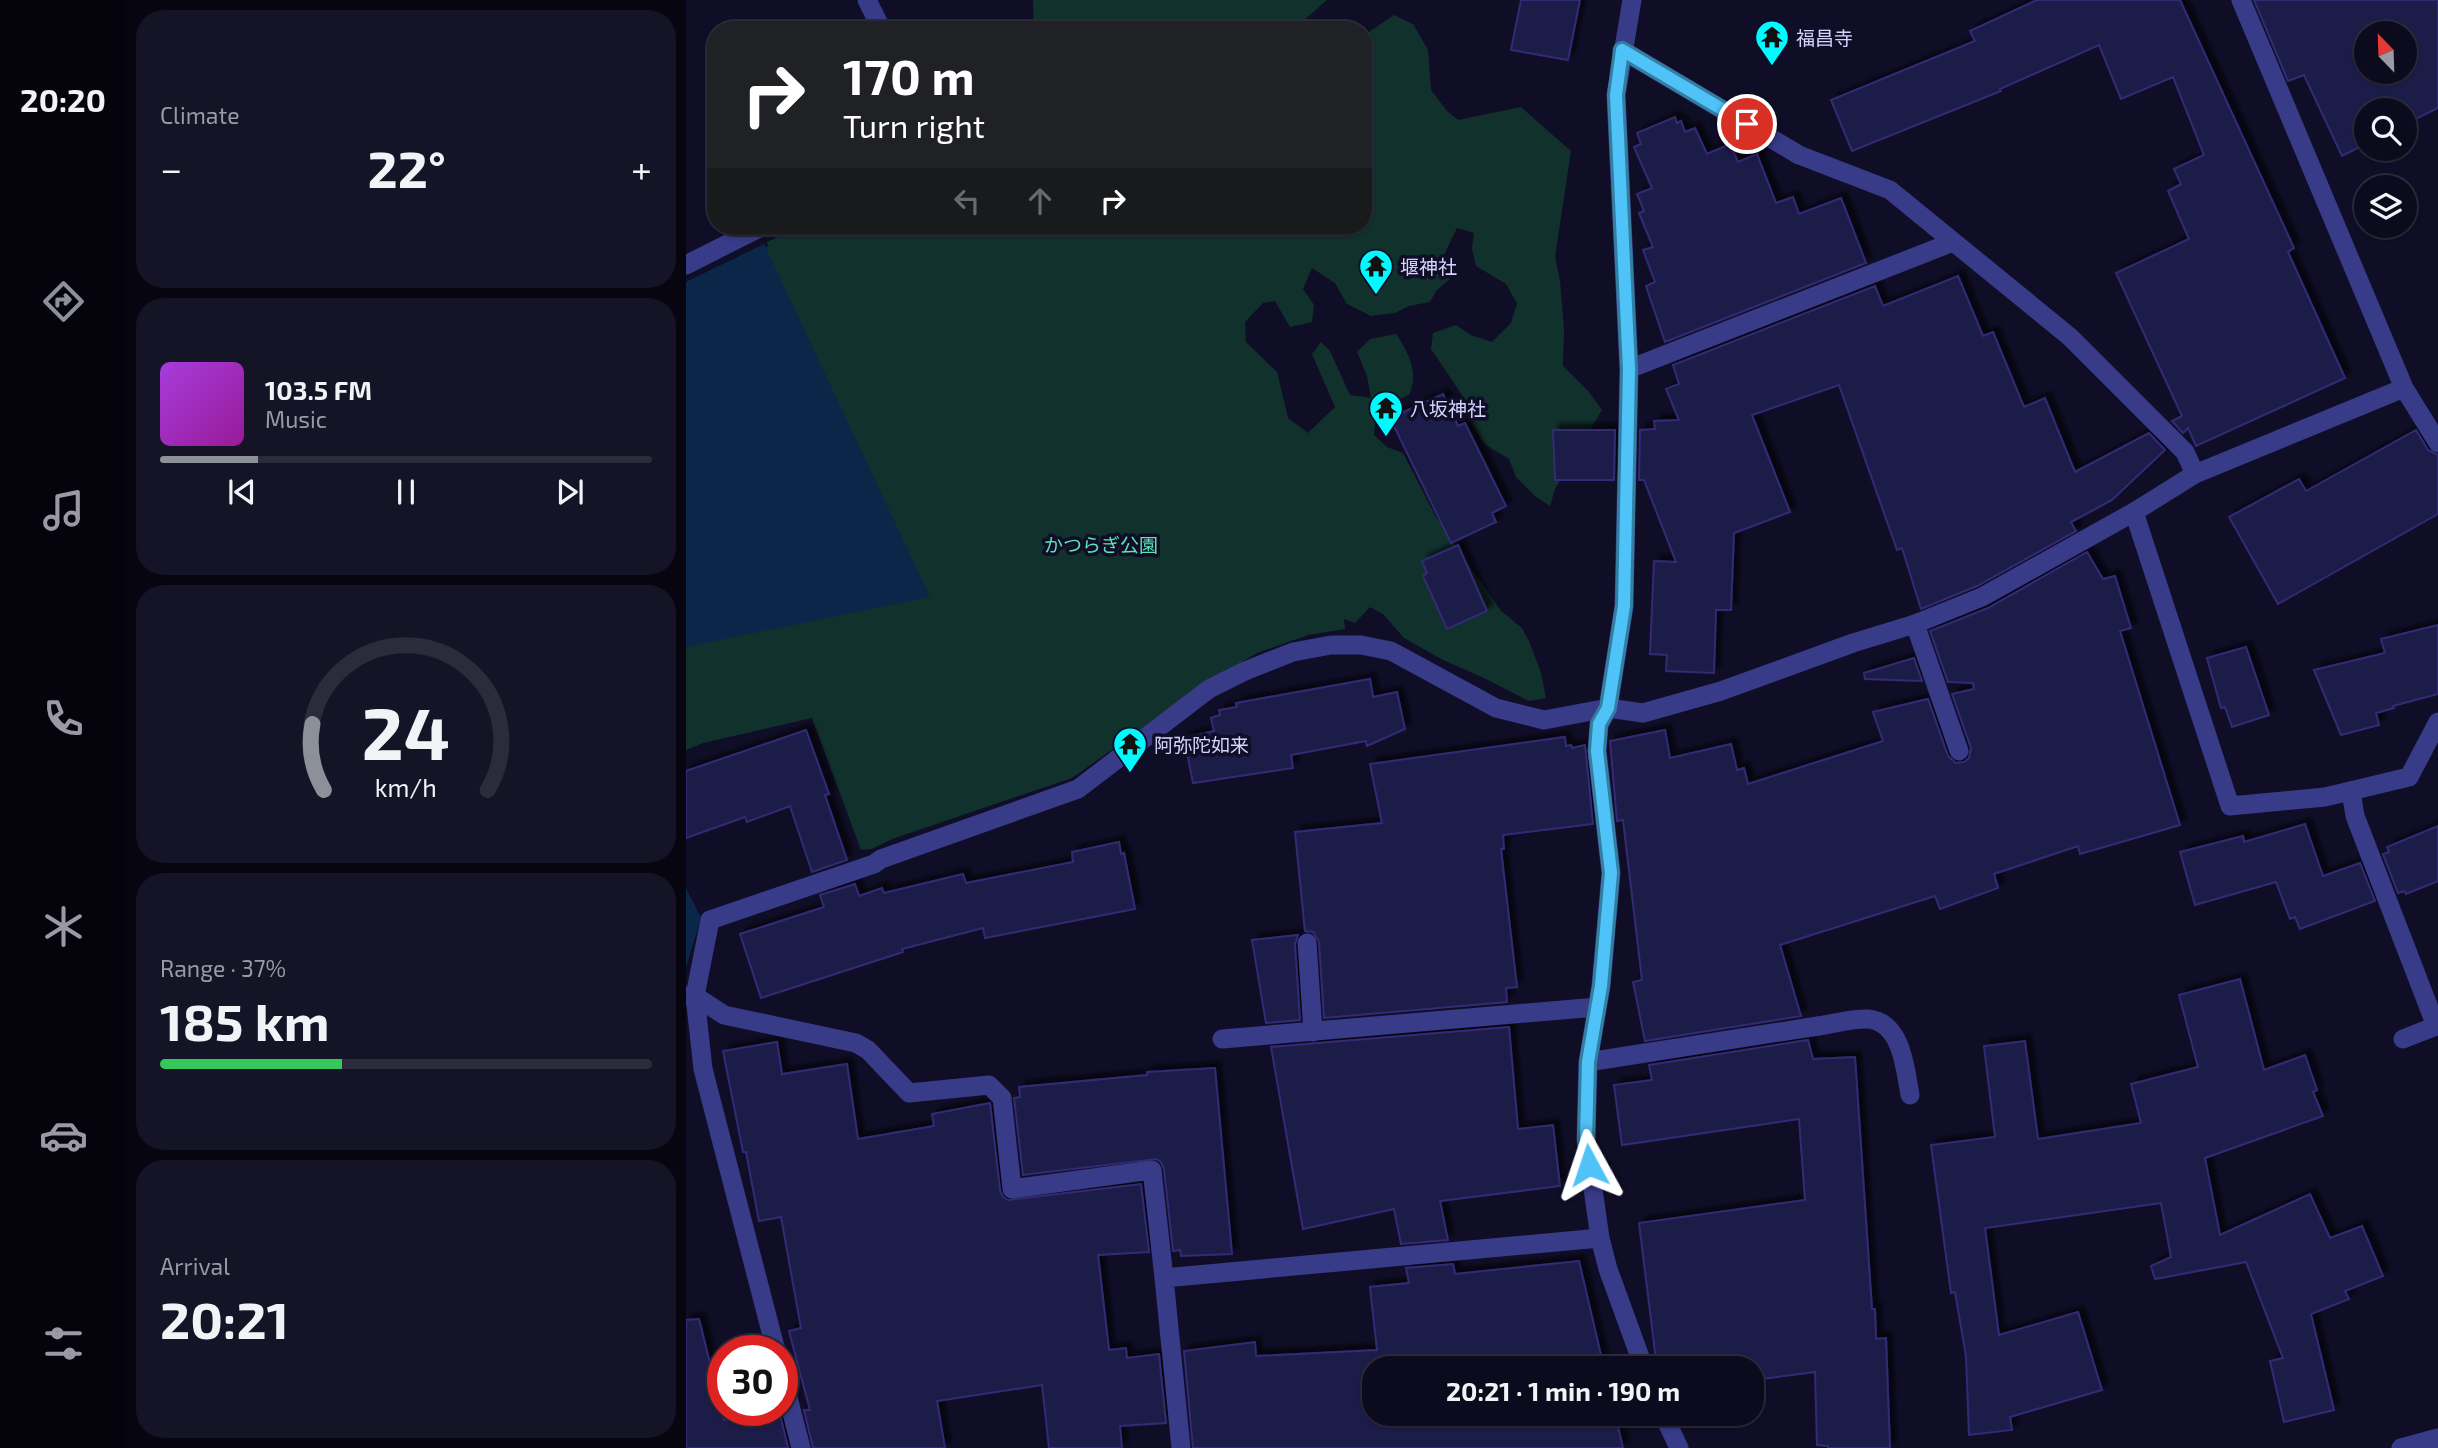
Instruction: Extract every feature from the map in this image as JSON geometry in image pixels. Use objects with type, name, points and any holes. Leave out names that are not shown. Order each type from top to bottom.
[{"type":"street","points":[[867,0],[878,21]]},
{"type":"street","points":[[1632,0],[1616,95],[1629,369],[1624,606],[1608,708],[1599,724],[1597,751],[1611,873],[1597,1007],[1588,1062],[1586,1140],[1600,1238],[1608,1269],[1640,1356]]},
{"type":"street","points":[[2241,0],[2404,388],[2438,443]]},
{"type":"street","points":[[1622,50],[1799,155],[1890,190],[2070,337],[2185,452],[2195,474]]},
{"type":"street","points":[[686,265],[745,235]]},
{"type":"street","points":[[1629,369],[1954,242]]},
{"type":"street","points":[[772,1335],[704,1069],[690,996],[710,920],[1079,789],[1209,690],[1245,671],[1293,652],[1331,645],[1361,645],[1391,651],[1496,708],[1544,720],[1608,708],[1643,713],[1721,691],[1853,643],[1916,624],[1982,597],[2134,512],[2195,474],[2404,388]]},
{"type":"street","points":[[2134,512],[2230,806],[2325,797],[2409,777],[2438,722]]},
{"type":"street","points":[[1916,624],[1959,751]]},
{"type":"street","points":[[2351,791],[2355,816],[2437,1026],[2403,1039]]},
{"type":"street","points":[[1307,943],[1313,1032]]},
{"type":"street","points":[[690,996],[724,1015],[856,1043],[868,1050],[909,1093],[989,1086],[1002,1098],[1012,1189],[1152,1170],[1181,1448]]},
{"type":"street","points":[[1222,1039],[1597,1007]]},
{"type":"street","points":[[1588,1062],[1867,1019],[1886,1024],[1895,1036],[1910,1095]]},
{"type":"street","points":[[1164,1278],[1600,1238]]},
{"type":"street","points":[[795,1426],[801,1448]]},
{"type":"street","points":[[1669,1426],[1679,1448]]},
{"type":"street","points":[[2401,1448],[2438,1438]]},
{"type":"green space","points":[[1033,0],[1327,0],[1303,21],[1034,21]]},
{"type":"green space","name":"かつらぎ公園","points":[[1394,15],[1413,24],[1428,50],[1431,90],[1447,111],[1458,120],[1521,107],[1571,151],[1555,257],[1564,329],[1563,366],[1589,392],[1602,410],[1555,489],[1550,506],[1535,496],[1516,477],[1509,459],[1484,444],[1466,414],[1462,395],[1431,349],[1433,333],[1456,325],[1471,335],[1492,342],[1511,323],[1517,303],[1506,284],[1476,266],[1472,249],[1474,233],[1457,228],[1444,255],[1451,278],[1436,291],[1430,302],[1409,306],[1395,313],[1371,316],[1347,304],[1335,283],[1312,268],[1303,289],[1314,305],[1312,322],[1290,327],[1275,301],[1263,303],[1245,322],[1246,342],[1277,372],[1288,418],[1308,433],[1335,407],[1312,354],[1321,342],[1330,351],[1350,395],[1371,398],[1367,376],[1357,352],[1370,339],[1396,334],[1411,363],[1412,387],[1409,395],[1383,408],[1377,418],[1374,435],[1387,447],[1403,453],[1436,517],[1501,611],[1522,628],[1541,673],[1546,698],[1529,701],[1443,660],[1404,638],[1383,614],[1370,607],[1355,623],[1344,619],[1345,629],[1308,635],[1257,653],[1206,683],[1072,778],[892,839],[872,849],[861,850],[812,718],[703,743],[686,750],[686,333],[756,253],[768,246],[767,242],[782,235],[1372,235],[1372,30]]},
{"type":"water","points":[[764,244],[930,597],[686,647],[686,282]]},
{"type":"water","points":[[686,888],[701,918],[686,967]]},
{"type":"building","points":[[1521,0],[1580,0],[1568,60],[1511,50]]},
{"type":"building","points":[[2037,0],[2180,0],[2294,248],[2288,252],[2345,378],[2196,446],[2188,428],[2183,433],[2172,421],[2182,416],[2116,273],[2189,239],[2168,191],[2181,184],[2174,169],[2204,155],[2173,77],[2121,99],[2099,45],[2000,89],[2001,91],[1852,151],[1831,100],[1975,41],[1970,31]]},
{"type":"building","points":[[2254,0],[2438,0],[2438,108],[2417,118],[2417,98],[2354,98],[2354,150],[2342,156],[2304,75],[2288,81]]},
{"type":"building","points":[[1675,117],[1677,123],[1681,121],[1685,132],[1695,128],[1707,154],[1730,144],[1738,162],[1757,154],[1776,203],[1793,197],[1799,214],[1841,198],[1866,263],[1665,342],[1646,286],[1655,282],[1643,250],[1653,247],[1639,213],[1644,211],[1637,194],[1652,188],[1634,147],[1641,144],[1637,133]]},
{"type":"building","points":[[1958,276],[1983,336],[1993,332],[2024,407],[2045,398],[2075,472],[2149,433],[2165,450],[2112,500],[2071,522],[2076,531],[1977,586],[1921,609],[1902,548],[1897,550],[1839,385],[1752,415],[1790,512],[1734,533],[1731,610],[1716,610],[1714,673],[1666,671],[1667,655],[1650,654],[1654,561],[1676,562],[1644,480],[1639,480],[1640,430],[1655,429],[1654,421],[1679,420],[1666,389],[1679,384],[1673,365],[1875,286],[1883,306]]},
{"type":"building","points":[[1443,394],[1458,426],[1465,423],[1506,506],[1492,513],[1496,522],[1451,543],[1391,420]]},
{"type":"building","points":[[1553,430],[1615,430],[1614,480],[1555,480]]},
{"type":"building","points":[[2416,430],[2428,450],[2438,455],[2438,514],[2278,604],[2229,517],[2299,479],[2306,491]]},
{"type":"building","points":[[1458,545],[1487,611],[1447,629],[1423,576],[1427,573],[1422,561]]},
{"type":"building","points":[[2087,552],[2103,579],[2115,576],[2131,628],[2120,631],[2180,825],[2080,854],[2078,846],[1994,874],[1998,888],[1940,909],[1935,896],[1780,945],[1801,1016],[1645,1041],[1633,982],[1642,980],[1623,820],[1617,821],[1610,741],[1665,730],[1670,758],[1731,744],[1737,770],[1744,768],[1748,784],[1883,741],[1873,712],[1928,699],[1948,756],[1956,763],[1964,762],[1969,758],[1971,748],[1952,694],[1974,689],[1973,683],[1948,682],[1930,631],[1988,608]]},
{"type":"building","points":[[2438,625],[2438,694],[2376,713],[2379,725],[2341,735],[2314,670],[2385,653],[2381,639]]},
{"type":"building","points":[[2246,647],[2269,715],[2232,727],[2225,707],[2221,708],[2207,658]]},
{"type":"building","points":[[1914,658],[1922,681],[1865,679],[1864,673]]},
{"type":"building","points":[[1370,679],[1373,697],[1397,692],[1405,729],[1367,746],[1366,741],[1291,755],[1293,768],[1193,783],[1184,738],[1214,731],[1211,718],[1220,715],[1219,710],[1237,707],[1236,703]]},
{"type":"building","points":[[806,730],[829,794],[825,795],[847,860],[812,872],[790,806],[747,822],[745,817],[686,838],[686,771]]},
{"type":"building","points":[[1565,737],[1566,746],[1571,745],[1572,748],[1585,745],[1593,824],[1503,835],[1504,849],[1501,849],[1517,987],[1506,988],[1507,1002],[1324,1018],[1319,942],[1313,932],[1305,931],[1295,832],[1382,823],[1370,764]]},
{"type":"building","points":[[2305,824],[2323,876],[2360,863],[2375,901],[2300,929],[2295,917],[2290,919],[2276,882],[2195,905],[2180,852],[2243,836],[2244,842]]},
{"type":"building","points":[[2438,826],[2438,881],[2406,894],[2405,891],[2398,893],[2383,854],[2389,852],[2387,847]]},
{"type":"building","points":[[1119,842],[1121,854],[1124,853],[1135,909],[985,938],[983,928],[902,949],[903,952],[761,998],[740,934],[824,907],[820,895],[855,884],[859,896],[882,888],[884,893],[963,874],[966,883],[1073,862],[1072,852]]},
{"type":"building","points":[[1298,935],[1295,944],[1300,1020],[1266,1023],[1252,940]]},
{"type":"building","points":[[2240,979],[2264,1070],[2305,1055],[2317,1090],[2313,1092],[2323,1116],[2205,1158],[2220,1235],[2310,1194],[2330,1238],[2362,1226],[2383,1276],[2345,1291],[2349,1299],[2311,1314],[2334,1410],[2284,1422],[2270,1361],[2283,1358],[2246,1262],[2155,1279],[2151,1266],[2171,1257],[2161,1203],[1985,1228],[1999,1335],[2078,1312],[2102,1390],[2010,1417],[2012,1430],[1969,1435],[1966,1356],[1955,1292],[1951,1293],[1931,1145],[1995,1137],[1984,1046],[2025,1041],[2038,1139],[2141,1123],[2131,1084],[2198,1067],[2179,995]]},
{"type":"building","points":[[1509,1027],[1518,1129],[1553,1125],[1560,1186],[1440,1201],[1448,1240],[1401,1244],[1394,1209],[1303,1229],[1271,1047]]},
{"type":"building","points":[[1808,1040],[1813,1059],[1855,1057],[1872,1309],[1875,1309],[1876,1339],[1886,1338],[1890,1448],[1828,1448],[1817,1445],[1815,1372],[1764,1379],[1764,1356],[1656,1356],[1639,1223],[1805,1200],[1799,1119],[1622,1145],[1614,1085],[1652,1080],[1649,1065]]},
{"type":"building","points":[[777,1042],[782,1074],[847,1064],[858,1139],[934,1126],[932,1114],[990,1103],[1000,1190],[1008,1200],[1141,1184],[1149,1252],[1098,1255],[1109,1350],[1126,1348],[1127,1358],[1159,1354],[1166,1423],[1120,1426],[1122,1448],[1049,1448],[1042,1385],[937,1401],[945,1448],[813,1448],[804,1410],[810,1410],[798,1365],[798,1335],[790,1335],[789,1331],[801,1328],[781,1217],[759,1221],[723,1051]]},
{"type":"building","points":[[1215,1068],[1232,1254],[1181,1256],[1180,1250],[1173,1251],[1164,1169],[1156,1159],[1023,1175],[1014,1098],[1020,1097],[1019,1087],[1147,1075],[1147,1072]]},
{"type":"building","points":[[1579,1261],[1601,1356],[1362,1356],[1362,1426],[1618,1426],[1623,1448],[1193,1448],[1184,1351],[1255,1342],[1256,1356],[1377,1350],[1370,1287],[1409,1283],[1406,1268],[1453,1264],[1455,1274]]},
{"type":"building","points":[[699,1319],[707,1351],[707,1426],[783,1426],[788,1448],[686,1448],[686,1320]]},
{"type":"place","name":"福昌寺","points":[[1772,67]]},
{"type":"place","name":"堰神社","points":[[1376,296]]},
{"type":"place","name":"八坂神社","points":[[1386,438]]},
{"type":"place","name":"阿弥陀如来","points":[[1130,774]]},
{"type":"route","points":[[1589,1165],[1586,1140],[1588,1062],[1601,986],[1611,873],[1597,751],[1599,724],[1608,708],[1624,606],[1629,369],[1616,95],[1622,50],[1747,124]]}]
